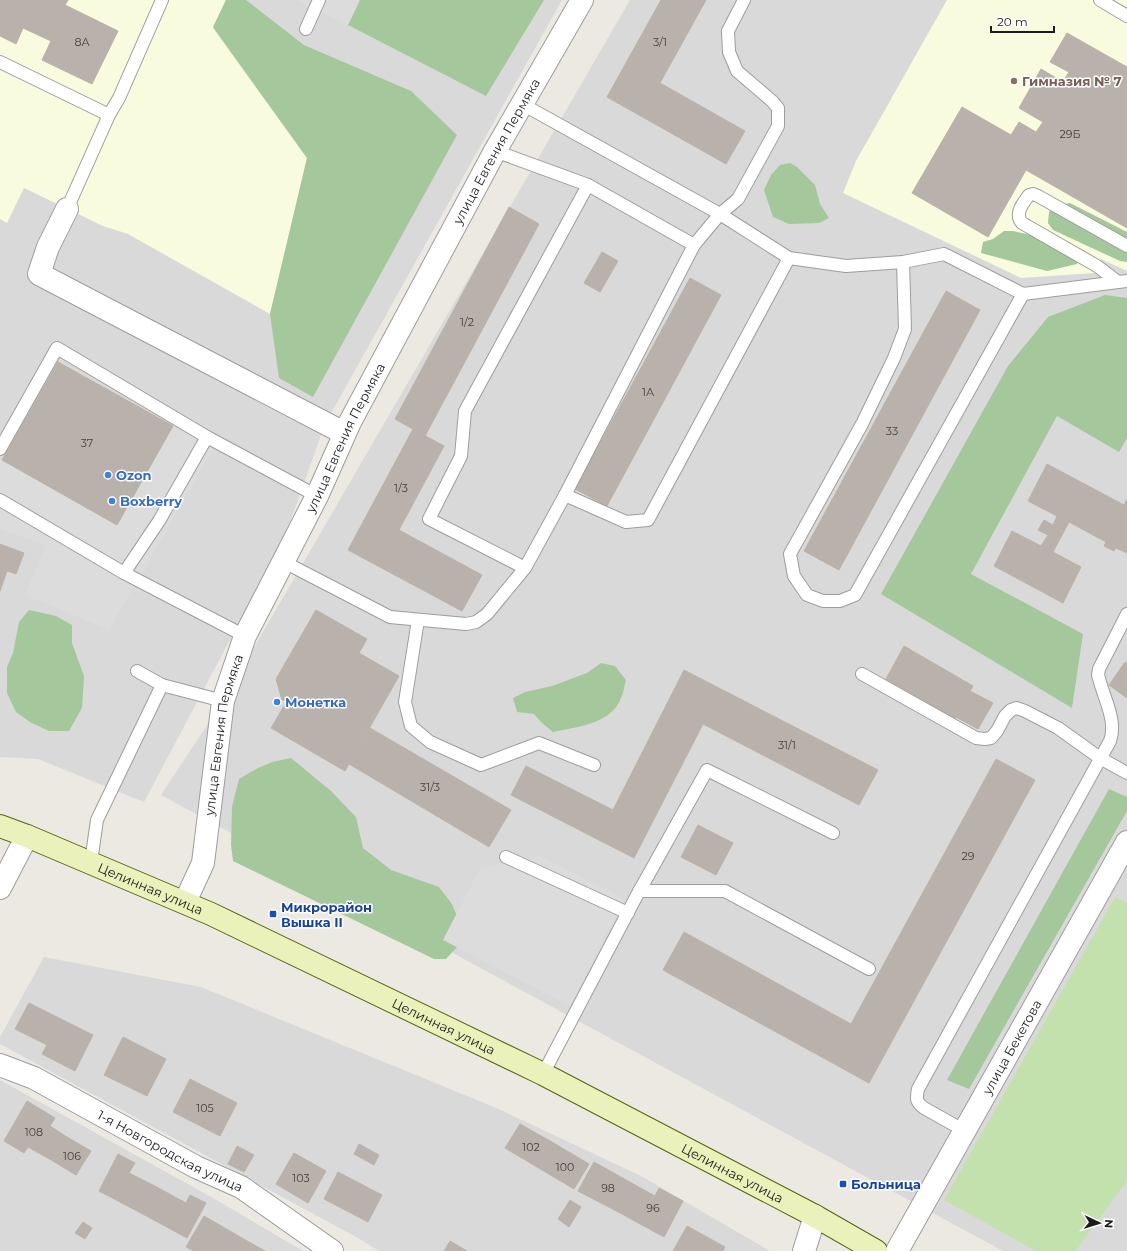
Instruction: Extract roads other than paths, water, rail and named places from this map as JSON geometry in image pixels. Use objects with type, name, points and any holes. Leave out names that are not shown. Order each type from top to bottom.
[{"type":"main road","name":"Целинная улица","points":[[0,826],[91,862],[185,902],[543,1074],[815,1216],[876,1251]]},
{"type":"street","name":"улица Евгения Пермяка","points":[[185,902],[203,863],[223,701],[245,636],[317,496],[344,433],[495,152],[582,0]]},
{"type":"street","points":[[67,209],[48,247],[39,274],[344,433]]},
{"type":"street","points":[[0,888],[27,836]]},
{"type":"street","name":"улица Бекетова","points":[[897,1251],[1127,842]]},
{"type":"street","name":"1-я Новгородская улица","points":[[0,1065],[34,1078],[196,1167],[241,1187],[332,1251]]},
{"type":"street","points":[[804,1251],[815,1216]]},
{"type":"lane","points":[[67,209],[109,114],[119,98],[162,0]]},
{"type":"lane","points":[[306,29],[319,0]]},
{"type":"lane","points":[[284,562],[390,617],[466,624],[476,622],[487,614],[525,568],[565,495],[694,246],[720,214],[738,200],[778,126],[778,108],[737,71],[729,52],[728,31],[744,0]]},
{"type":"lane","points":[[1100,0],[1127,16]]},
{"type":"lane","points":[[0,62],[109,114]]},
{"type":"lane","points":[[522,104],[720,214],[789,258],[846,266],[903,262],[944,254],[1023,294],[1122,282]]},
{"type":"lane","points":[[495,152],[588,185],[694,246]]},
{"type":"lane","points":[[525,568],[428,519],[461,456],[465,411],[588,185]]},
{"type":"lane","points":[[1122,282],[1022,223],[1019,220],[1018,215],[1028,195],[1033,194],[1127,246]]},
{"type":"lane","points":[[565,495],[626,522],[648,520],[789,258]]},
{"type":"lane","points":[[903,262],[905,329],[894,358],[862,424],[790,554],[794,576],[807,595],[823,601],[840,601],[855,595],[1023,294]]},
{"type":"lane","points":[[0,449],[57,348],[207,437],[317,496]]},
{"type":"lane","points":[[124,573],[158,522],[207,437]]},
{"type":"lane","points":[[0,500],[124,573],[245,636]]},
{"type":"lane","points":[[964,1131],[918,1104],[916,1096],[918,1089],[1110,741],[1113,729],[1112,721],[1098,675],[1099,669],[1127,614]]},
{"type":"lane","points":[[418,620],[404,702],[411,726],[430,742],[481,765],[539,743],[594,765]]},
{"type":"lane","points":[[137,671],[162,685],[223,701]]},
{"type":"lane","points":[[862,674],[976,738],[984,740],[991,738],[997,732],[1005,716],[1011,710],[1017,708],[1058,728],[1100,758],[1127,773]]},
{"type":"lane","points":[[91,862],[97,820],[162,685]]},
{"type":"lane","points":[[543,1074],[628,913],[707,770],[833,833]]},
{"type":"lane","points":[[506,857],[628,913]]},
{"type":"lane","points":[[640,891],[725,891],[869,970]]},
{"type":"place","name":"Гимназия № 7","points":[[1014,81]]},
{"type":"place","name":"Ozon","points":[[108,475]]},
{"type":"place","name":"Boxberry","points":[[112,501]]},
{"type":"place","name":"Монетка","points":[[277,702]]},
{"type":"place","name":"Микрорайон Вышка II","points":[[273,914]]},
{"type":"place","name":"Больница","points":[[843,1184]]}]
